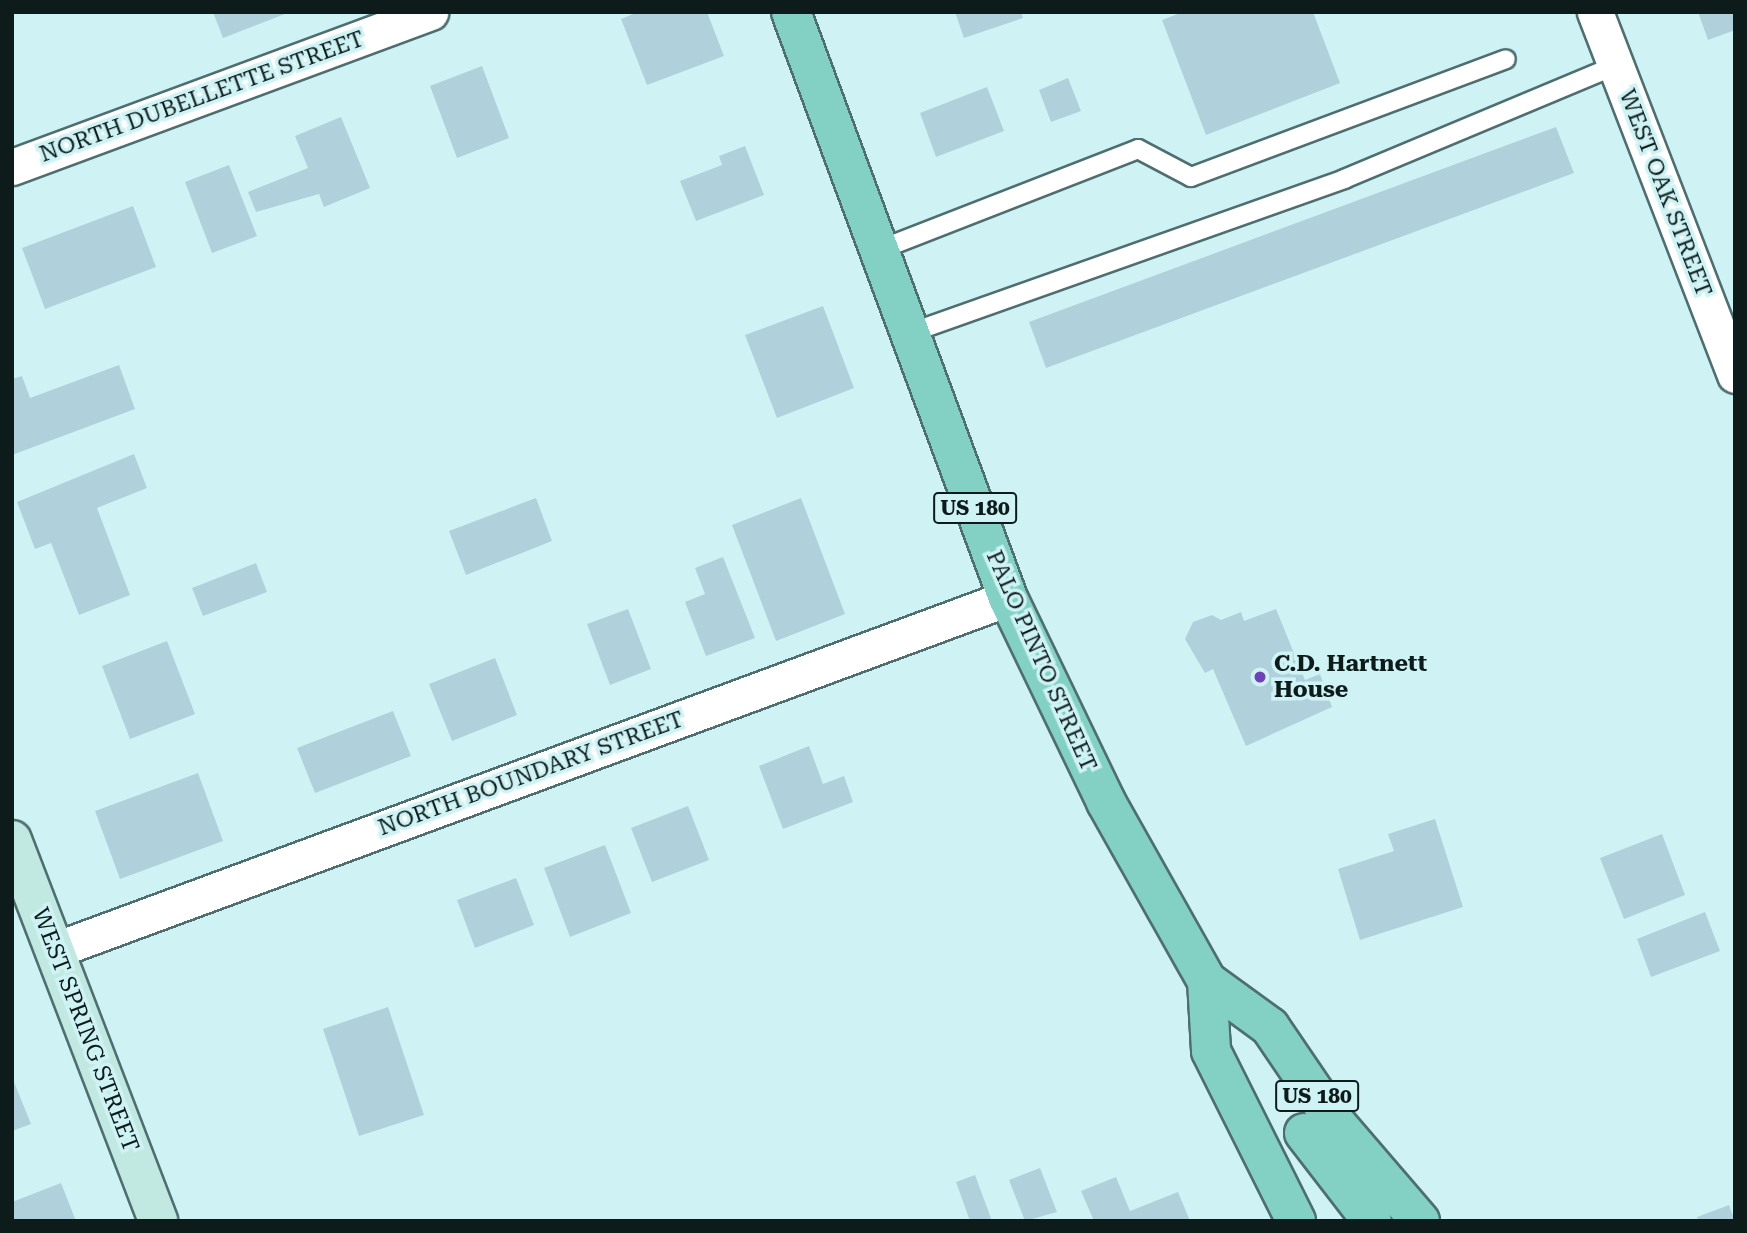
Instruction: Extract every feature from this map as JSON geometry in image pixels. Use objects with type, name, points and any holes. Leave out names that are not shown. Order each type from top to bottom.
[{"type":"main road","name":"PALO PINTO STREET","points":[[791,12],[1008,598],[1106,802],[1207,981],[1270,1027],[1319,1127],[1420,1221]]},
{"type":"main road","name":"PALO PINTO STREET","points":[[1207,981],[1211,1051],[1296,1221]]},
{"type":"main road","points":[[1263,1151],[1319,1127],[1371,1221]]},
{"type":"street","name":"NORTH DUBELLETTE STREET","points":[[12,167],[430,12]]},
{"type":"street","name":"WEST OAK STREET","points":[[1595,12],[1735,374]]},
{"type":"street","name":"NORTH BOUNDARY STREET","points":[[55,950],[1008,598]]},
{"type":"street","name":"WEST SPRING STREET","points":[[12,840],[158,1221]]},
{"type":"lane","points":[[879,250],[1138,149],[1191,177],[1506,59]]},
{"type":"lane","points":[[910,332],[1344,179],[1616,65]]},
{"type":"building","points":[[213,12],[290,12],[223,38]]},
{"type":"building","points":[[638,12],[707,12],[724,56],[647,85],[621,19]]},
{"type":"building","points":[[955,12],[1021,12],[1023,18],[964,38]]},
{"type":"building","points":[[1183,12],[1313,12],[1340,83],[1206,135],[1162,20]]},
{"type":"building","points":[[1698,12],[1735,12],[1735,30],[1708,40]]},
{"type":"building","points":[[482,66],[509,138],[457,158],[430,86]]},
{"type":"building","points":[[1068,78],[1081,111],[1051,122],[1039,90]]},
{"type":"building","points":[[987,87],[1004,131],[936,157],[920,113]]},
{"type":"building","points":[[341,117],[370,188],[324,207],[319,194],[256,212],[248,192],[308,168],[295,136]]},
{"type":"building","points":[[1556,127],[1574,173],[1046,368],[1029,322]]},
{"type":"building","points":[[745,146],[764,195],[696,221],[680,181],[722,165],[719,156]]},
{"type":"building","points":[[229,165],[257,236],[212,253],[185,182]]},
{"type":"building","points":[[133,206],[156,267],[45,309],[22,248]]},
{"type":"building","points":[[823,306],[854,388],[777,418],[745,335]]},
{"type":"building","points":[[119,365],[135,409],[12,455],[12,379],[22,376],[30,398]]},
{"type":"building","points":[[134,454],[147,488],[97,508],[130,595],[79,615],[51,543],[35,549],[17,502]]},
{"type":"building","points":[[536,498],[552,541],[466,575],[449,531]]},
{"type":"building","points":[[801,498],[845,614],[776,641],[732,525]]},
{"type":"building","points":[[723,557],[755,638],[706,656],[685,602],[705,594],[695,568]]},
{"type":"building","points":[[256,563],[267,592],[203,616],[192,588]]},
{"type":"building","points":[[628,609],[651,669],[610,685],[587,624]]},
{"type":"building","name":"C.D. Hartnett House","points":[[1276,609],[1305,680],[1320,674],[1332,707],[1246,746],[1213,669],[1205,673],[1185,639],[1193,622],[1212,615],[1221,620],[1241,612],[1244,621]]},
{"type":"building","points":[[167,641],[195,714],[130,739],[102,666]]},
{"type":"building","points":[[495,658],[517,715],[452,741],[429,684]]},
{"type":"building","points":[[393,711],[411,756],[315,793],[297,748]]},
{"type":"building","points":[[809,746],[823,784],[844,776],[853,802],[783,829],[759,766]]},
{"type":"building","points":[[198,773],[223,841],[120,879],[95,811]]},
{"type":"building","points":[[688,806],[709,860],[652,882],[631,828]]},
{"type":"building","points":[[1435,819],[1463,907],[1360,940],[1338,869],[1394,851],[1388,834]]},
{"type":"building","points":[[1662,834],[1685,895],[1624,919],[1600,858]]},
{"type":"building","points":[[605,845],[631,913],[570,937],[544,868]]},
{"type":"building","points":[[516,878],[534,925],[475,948],[457,900]]},
{"type":"building","points":[[1705,912],[1720,951],[1651,977],[1637,939]]},
{"type":"building","points":[[388,1007],[424,1115],[359,1136],[323,1029]]},
{"type":"building","points":[[12,1077],[31,1124],[12,1131]]},
{"type":"building","points":[[1040,1168],[1057,1212],[1025,1221],[1009,1180]]},
{"type":"building","points":[[975,1175],[992,1221],[970,1221],[956,1182]]},
{"type":"building","points":[[1116,1177],[1130,1211],[1178,1192],[1190,1221],[1094,1221],[1081,1191]]},
{"type":"building","points":[[61,1183],[76,1221],[12,1221],[12,1202]]},
{"type":"building","points":[[1729,1205],[1735,1221],[1698,1221],[1697,1217]]},
{"type":"place","name":"C.D. Hartnett House","points":[[1260,677]]}]
